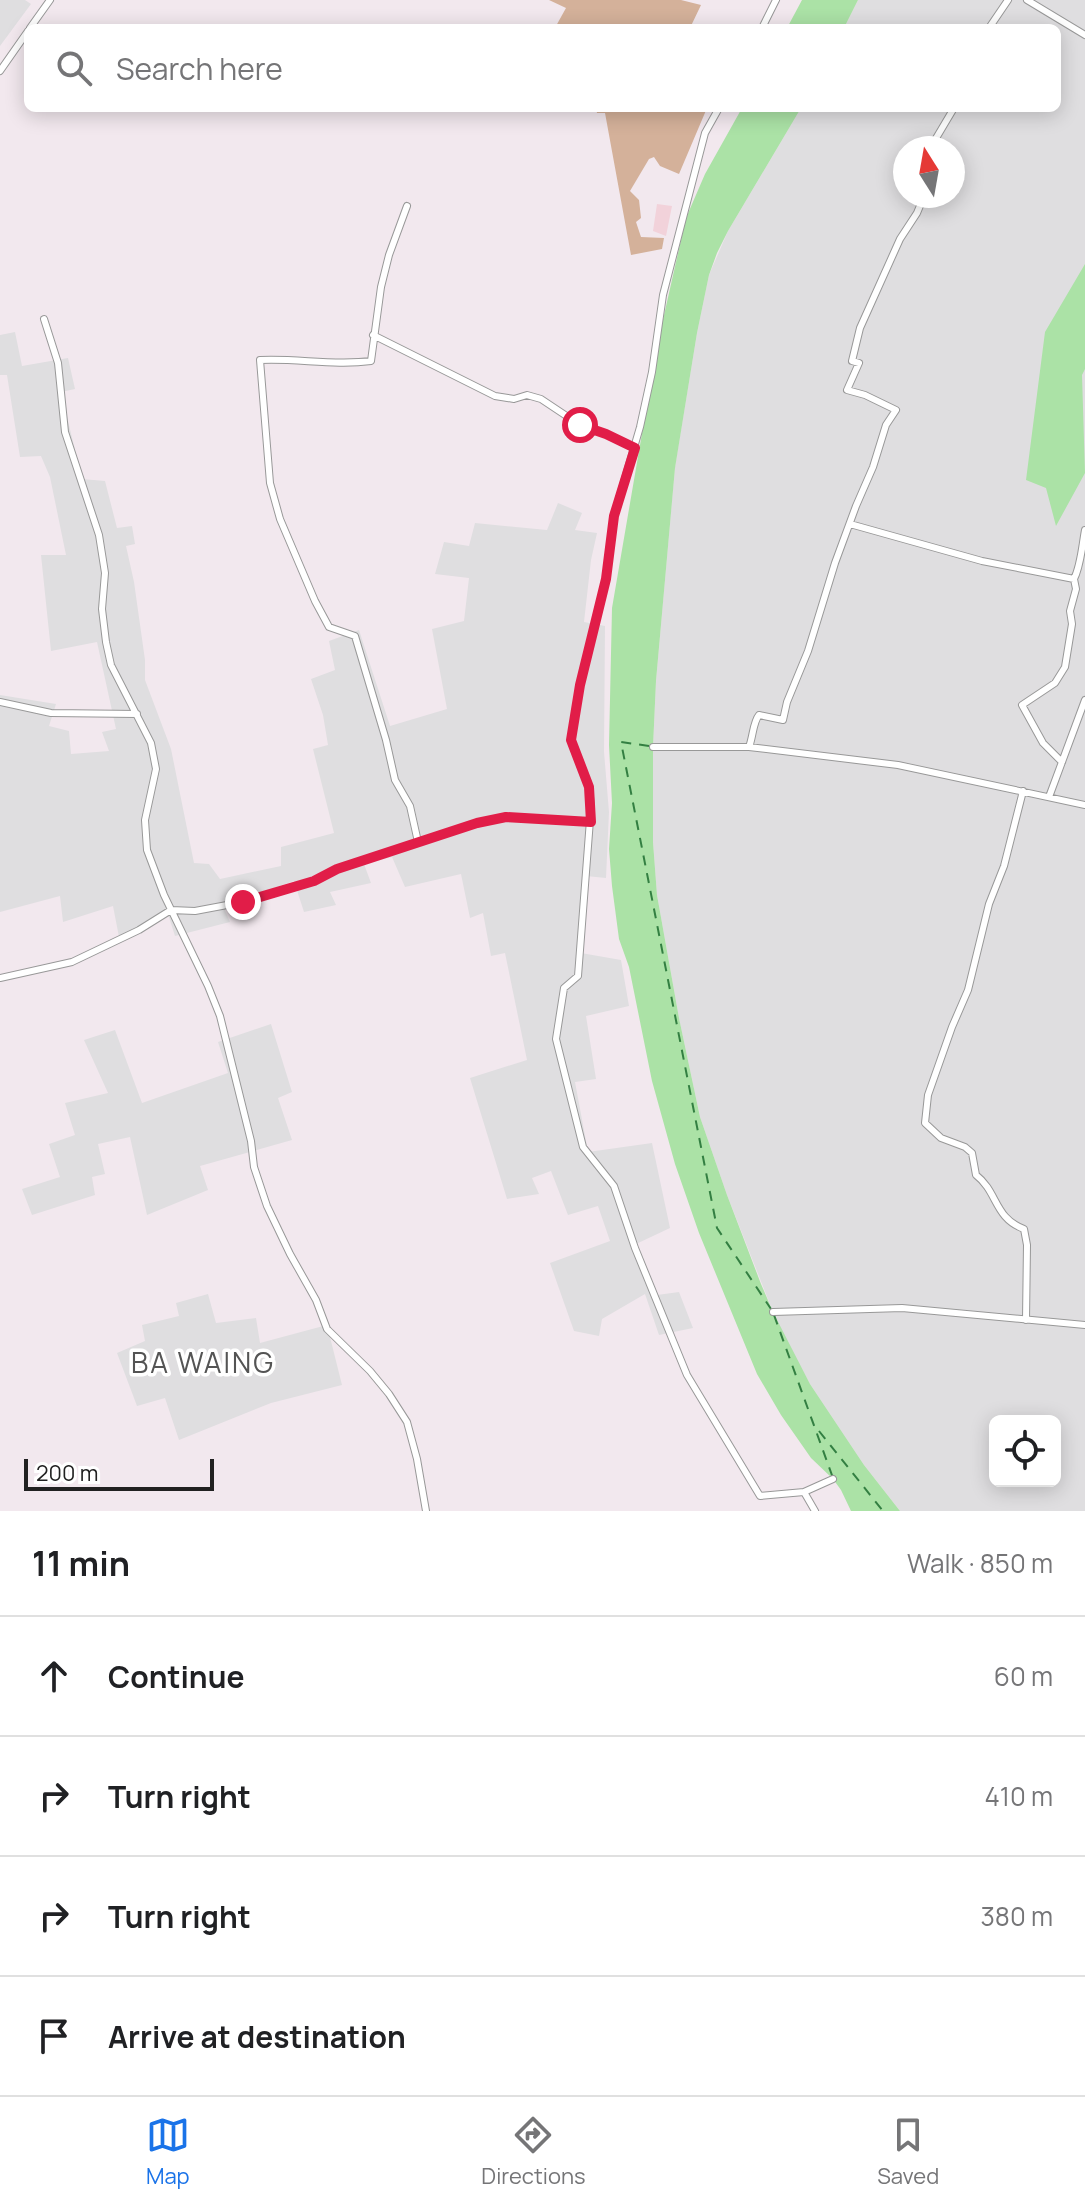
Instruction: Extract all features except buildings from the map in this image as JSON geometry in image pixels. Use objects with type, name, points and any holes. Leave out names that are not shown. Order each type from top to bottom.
[{"type":"street","points":[[33,24],[50,0]]},
{"type":"street","points":[[764,24],[776,0]]},
{"type":"street","points":[[992,24],[1008,0]]},
{"type":"street","points":[[1027,0],[1085,35]]},
{"type":"street","points":[[0,71],[24,37]]},
{"type":"street","points":[[717,112],[705,133],[663,295],[652,372],[635,448],[614,516],[606,579],[580,685],[571,740],[589,787],[591,822],[578,976],[564,988],[556,1039],[583,1147],[614,1186],[635,1248],[687,1375],[760,1496],[804,1492],[833,1479]]},
{"type":"street","points":[[937,136],[952,112]]},
{"type":"street","points":[[407,206],[389,255],[371,361],[346,364],[288,358],[260,360],[270,483],[280,519],[329,627],[355,636],[395,780],[410,806],[418,842]]},
{"type":"street","points":[[749,747],[759,715],[783,720],[835,563],[886,425],[896,410],[847,390],[859,363],[852,361],[860,328],[900,239],[919,208]]},
{"type":"street","points":[[44,319],[58,363],[65,432],[99,535],[105,573],[102,609],[111,665],[151,743],[156,769],[145,820],[147,850],[220,1016],[251,1141],[254,1167],[267,1206],[316,1300],[327,1329],[370,1371],[407,1422],[426,1511]]},
{"type":"street","points":[[373,335],[495,396],[514,399],[527,395],[541,399],[580,425],[635,448]]},
{"type":"street","points":[[850,524],[982,561],[1074,579]]},
{"type":"street","points":[[1062,762],[1043,743],[1022,705],[1055,683],[1065,667],[1072,624],[1070,611],[1076,589],[1074,579],[1079,569],[1085,530]]},
{"type":"street","points":[[1049,797],[1085,700]]},
{"type":"street","points":[[0,702],[51,713],[137,714]]},
{"type":"street","points":[[653,747],[749,747],[898,765],[1085,805]]},
{"type":"street","points":[[1023,791],[1004,866],[989,904],[968,990],[928,1095],[925,1123],[941,1138],[972,1153],[976,1175],[986,1182],[999,1211],[1012,1224],[1024,1229],[1027,1245],[1026,1320]]},
{"type":"street","points":[[0,978],[72,962],[139,930],[171,910],[195,911],[243,902],[314,881],[337,869],[477,823],[506,817],[591,822]]},
{"type":"street","points":[[773,1312],[902,1308],[1085,1325]]},
{"type":"street","points":[[804,1492],[815,1511]]},
{"type":"shaded area","points":[[0,0],[25,0],[31,4],[0,46]]},
{"type":"shaded area","points":[[549,0],[681,0],[701,5],[692,24],[557,24],[566,8]]},
{"type":"shaded area","points":[[802,0],[858,0],[846,24],[789,24]]},
{"type":"shaded area","points":[[858,0],[1085,0],[1085,1511],[900,1511],[864,1465],[810,1384],[788,1344],[727,1195],[700,1117],[657,895],[653,842],[653,747],[675,467],[709,275],[728,231],[799,112],[1061,112],[1061,24],[846,24]]},
{"type":"shaded area","points":[[705,112],[679,174],[660,166],[654,157],[649,159],[630,191],[639,200],[641,218],[636,222],[641,237],[664,238],[662,249],[631,255],[605,113],[597,113]]},
{"type":"shaded area","points":[[740,112],[799,112],[717,253],[709,275],[697,333],[675,468],[656,681],[653,842],[657,895],[700,1117],[761,1284],[810,1384],[864,1465],[900,1511],[851,1511],[841,1490],[811,1458],[757,1374],[699,1233],[675,1164],[652,1081],[629,967],[619,939],[609,849],[612,803],[609,745],[612,608],[657,346],[686,218],[705,174]]},
{"type":"shaded area","points":[[657,204],[672,206],[666,236],[653,231]]},
{"type":"shaded area","points":[[1085,264],[1085,369],[1082,375],[1085,473],[1056,526],[1046,488],[1026,480],[1045,332]]},
{"type":"shaded area","points":[[15,332],[22,366],[68,358],[75,389],[61,392],[82,479],[105,481],[117,528],[132,526],[135,544],[126,546],[134,582],[145,680],[171,749],[194,863],[209,864],[220,879],[281,866],[281,847],[334,833],[313,749],[328,745],[323,715],[311,679],[335,670],[329,641],[359,630],[390,726],[447,709],[432,629],[464,621],[469,578],[435,574],[444,542],[469,546],[475,523],[547,530],[558,503],[582,513],[575,530],[597,533],[584,622],[605,626],[604,752],[609,812],[606,878],[586,876],[581,953],[621,960],[629,1006],[586,1016],[596,1079],[575,1082],[588,1152],[652,1143],[670,1228],[636,1244],[657,1295],[679,1292],[693,1328],[659,1335],[645,1294],[602,1319],[599,1336],[574,1331],[550,1263],[610,1241],[598,1206],[568,1215],[551,1171],[532,1178],[539,1194],[507,1199],[470,1078],[527,1060],[505,953],[491,956],[483,913],[470,918],[461,874],[405,887],[392,857],[364,864],[371,883],[330,892],[336,905],[304,912],[294,881],[223,906],[230,922],[175,936],[167,911],[119,937],[113,906],[63,922],[60,896],[0,912],[0,695],[56,704],[49,726],[69,731],[71,754],[109,751],[102,732],[116,729],[97,642],[51,651],[41,555],[66,555],[50,477],[41,456],[20,457],[7,375],[0,375],[0,335]]},
{"type":"shaded area","points":[[271,1024],[292,1092],[278,1098],[292,1140],[200,1166],[208,1190],[147,1215],[130,1137],[98,1144],[105,1174],[92,1177],[95,1195],[32,1215],[22,1189],[60,1177],[49,1144],[75,1135],[65,1103],[108,1093],[84,1040],[115,1030],[142,1103],[228,1073],[218,1042]]},
{"type":"shaded area","points":[[208,1294],[216,1323],[256,1318],[260,1343],[327,1325],[342,1385],[271,1403],[179,1440],[165,1398],[137,1406],[117,1353],[145,1341],[142,1325],[179,1316],[176,1303]]},
{"type":"ferry route","points":[[649,746],[621,742],[717,1228],[771,1309]]},
{"type":"ferry route","points":[[774,1315],[833,1478]]},
{"type":"ferry route","points":[[819,1431],[883,1511]]},
{"type":"district","name":"BA WAING","points":[[203,1363]]},
{"type":"route","points":[[243,902],[314,881],[337,869],[477,823],[506,817],[591,822],[589,787],[571,740],[580,685],[606,579],[614,516],[635,448],[580,425]]}]
